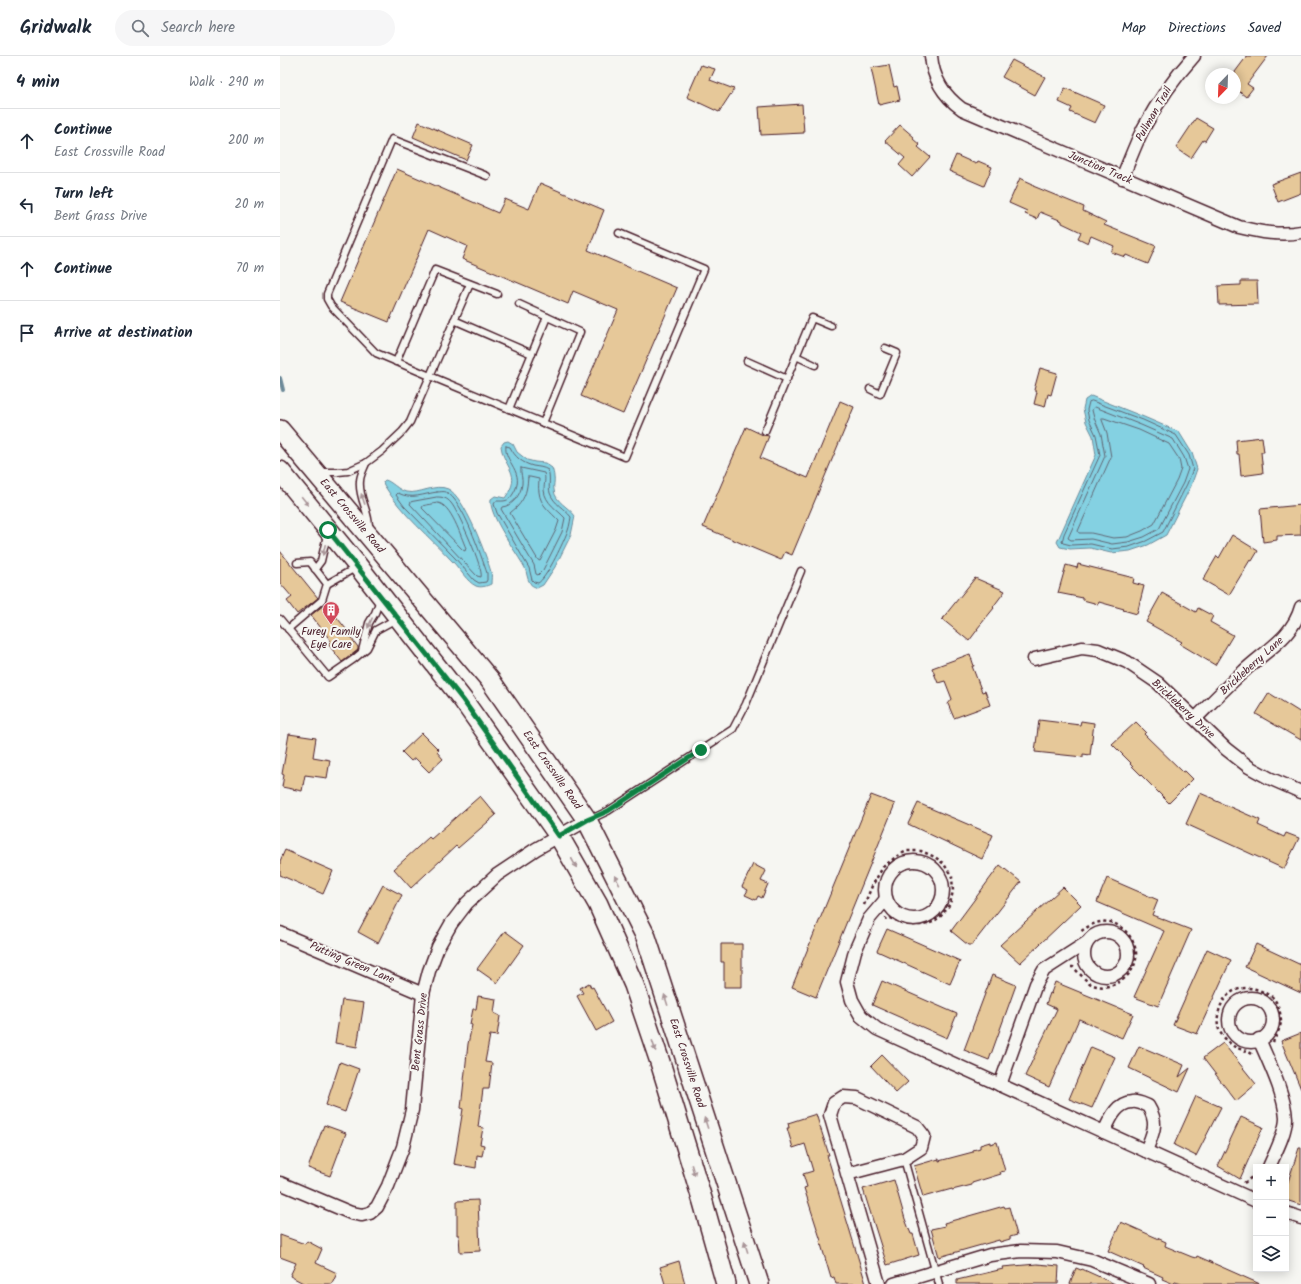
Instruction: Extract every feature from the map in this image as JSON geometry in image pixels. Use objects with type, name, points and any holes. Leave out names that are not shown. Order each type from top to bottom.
[{"type":"main road","name":"East Crossville Road","points":[[280,430],[490,680],[587,820],[646,937],[759,1284]]},
{"type":"main road","points":[[280,471],[382,596],[463,700],[559,836],[598,904],[634,985],[660,1062],[701,1194],[726,1284]]},
{"type":"street","name":"Junction Track","points":[[932,56],[933,70],[937,82],[952,102],[962,109],[1239,227],[1267,233],[1293,234],[1301,232]]},
{"type":"street","name":"Pullman Trail","points":[[1122,178],[1143,130],[1161,97],[1194,56]]},
{"type":"street","name":"Brickleberry Lane","points":[[1195,719],[1244,670],[1288,634],[1298,617],[1301,607]]},
{"type":"street","name":"Brickleberry Drive","points":[[1034,659],[1082,648],[1098,650],[1127,662],[1158,683],[1226,749],[1249,767],[1269,778],[1301,792]]},
{"type":"street","name":"Bent Grass Drive","points":[[280,1183],[350,1213],[362,1215],[370,1213],[377,1208],[388,1186],[403,1147],[412,1110],[423,994],[429,971],[438,947],[451,924],[467,903],[497,875],[536,849],[587,820]]},
{"type":"street","points":[[913,860],[928,864],[939,874],[944,889],[940,904],[936,910],[923,918],[908,919],[901,916],[889,906],[886,899],[884,892],[885,884],[892,870],[898,865],[913,860]]},
{"type":"street","points":[[886,899],[869,919],[855,951],[847,982],[852,1000],[861,1016],[877,1029],[1253,1198]]},
{"type":"street","name":"Putting Green Lane","points":[[280,932],[423,994]]},
{"type":"street","points":[[1000,1085],[1036,984],[1044,970],[1086,943]]},
{"type":"street","points":[[1260,1039],[1279,1087],[1286,1119],[1282,1137],[1270,1164]]},
{"type":"street","points":[[847,1174],[904,1159],[921,1148],[924,1136],[917,1127],[857,1098],[843,1097],[834,1103],[830,1115],[847,1174],[879,1284]]},
{"type":"street","points":[[1104,1132],[1111,1117],[1119,1106],[1133,1101],[1148,1106],[1154,1116],[1154,1129],[1146,1151]]},
{"type":"street","points":[[1289,1214],[1301,1218]]},
{"type":"street","points":[[894,1284],[990,1255],[1021,1251],[1058,1252],[1092,1260],[1150,1284]]},
{"type":"lane","points":[[487,176],[392,139],[327,294],[327,299],[331,306],[376,353],[625,457],[704,269],[619,233]]},
{"type":"lane","points":[[396,362],[435,270],[497,294]]},
{"type":"lane","points":[[315,472],[348,471],[366,463],[402,432],[410,422],[470,284]]},
{"type":"lane","points":[[520,304],[580,332],[543,424]]},
{"type":"lane","points":[[508,409],[547,317]]},
{"type":"lane","points":[[765,431],[812,318],[831,326]]},
{"type":"lane","points":[[454,320],[532,354]]},
{"type":"lane","points":[[870,389],[880,394],[897,354],[885,348]]},
{"type":"lane","points":[[796,356],[815,364]]},
{"type":"lane","points":[[747,362],[787,379]]},
{"type":"lane","points":[[366,463],[360,480],[360,487],[370,522],[368,536]]},
{"type":"lane","points":[[315,570],[321,561],[328,530]]},
{"type":"lane","points":[[297,563],[310,562],[327,584]]},
{"type":"lane","points":[[288,629],[322,600],[327,584],[358,566]]},
{"type":"lane","points":[[587,820],[608,811],[733,728],[746,704],[801,571]]},
{"type":"lane","points":[[362,651],[369,623],[382,596]]},
{"type":"lane","points":[[280,619],[328,677],[367,648],[376,630],[399,618]]},
{"type":"lane","points":[[904,1159],[939,1284]]},
{"type":"path","points":[[863,907],[872,886],[883,867],[897,856],[907,851],[921,851],[935,857],[944,864],[952,877],[953,891],[950,904],[941,916],[933,922],[924,925],[910,925],[889,918],[881,921]]},
{"type":"path","points":[[1066,966],[1073,967],[1083,978],[1092,984],[1101,987],[1116,984],[1126,978],[1132,970],[1136,959],[1135,948],[1130,937],[1121,927],[1108,922],[1099,922],[1090,925],[1078,933]]},
{"type":"path","points":[[1243,1184],[1252,1178],[1253,1176]]},
{"type":"water","points":[[1091,396],[1179,432],[1192,453],[1197,469],[1191,486],[1166,535],[1148,545],[1130,551],[1111,553],[1090,548],[1070,549],[1060,547],[1057,542],[1096,455],[1093,436],[1086,422],[1083,409],[1085,400]]},
{"type":"water","points":[[508,441],[513,444],[517,452],[527,460],[545,463],[552,468],[555,494],[557,498],[575,516],[571,535],[555,567],[543,585],[537,588],[531,585],[525,568],[498,524],[491,506],[491,499],[495,496],[505,498],[512,483],[511,471],[505,460],[501,446],[504,442]]},
{"type":"water","points":[[385,480],[406,492],[416,492],[438,487],[448,489],[454,494],[461,502],[474,526],[491,572],[491,584],[480,587],[470,582],[453,562],[399,506],[384,485],[383,482]]},
{"type":"building","points":[[1247,56],[1268,56],[1247,84],[1253,88],[1246,97],[1241,93],[1241,68],[1238,68]]},
{"type":"building","points":[[1012,60],[1045,77],[1035,95],[1002,77]]},
{"type":"building","points":[[701,65],[715,69],[710,80],[734,89],[719,112],[687,97]]},
{"type":"building","points":[[889,65],[894,87],[897,86],[900,100],[879,105],[871,68]]},
{"type":"building","points":[[1065,88],[1104,105],[1095,123],[1070,112],[1072,108],[1059,102]]},
{"type":"building","points":[[802,104],[804,133],[761,135],[759,107]]},
{"type":"building","points":[[1196,118],[1213,128],[1205,141],[1203,140],[1191,158],[1176,148]]},
{"type":"building","points":[[419,122],[473,145],[466,160],[413,137]]},
{"type":"building","points":[[900,125],[914,137],[913,139],[920,145],[918,147],[930,157],[912,177],[899,165],[905,158],[885,141]]},
{"type":"building","points":[[956,155],[976,164],[978,161],[992,167],[984,186],[949,171]]},
{"type":"building","points":[[397,169],[498,213],[505,199],[529,209],[540,183],[604,210],[588,250],[677,288],[623,414],[581,396],[618,310],[573,291],[568,304],[462,259],[467,246],[429,229],[389,322],[340,302]]},
{"type":"building","points":[[1301,173],[1301,193],[1278,202],[1271,184]]},
{"type":"building","points":[[1020,178],[1033,184],[1033,186],[1084,207],[1083,211],[1106,222],[1104,225],[1156,246],[1148,264],[1126,255],[1125,257],[1111,252],[1114,246],[1091,236],[1088,243],[1078,238],[1081,232],[1062,223],[1062,221],[1040,212],[1037,219],[1025,214],[1027,211],[1009,203]]},
{"type":"building","points":[[1241,281],[1257,281],[1258,304],[1219,305],[1218,286],[1241,285]]},
{"type":"building","points":[[1040,368],[1057,373],[1051,395],[1048,394],[1045,407],[1034,404],[1037,392],[1034,390]]},
{"type":"building","points":[[840,401],[854,407],[792,555],[785,552],[781,560],[703,527],[746,427],[763,435],[769,436],[760,458],[808,478]]},
{"type":"building","points":[[1262,437],[1264,452],[1261,452],[1263,473],[1241,476],[1236,440]]},
{"type":"building","points":[[1301,505],[1301,535],[1277,536],[1277,540],[1263,542],[1260,509]]},
{"type":"building","points":[[1232,535],[1258,551],[1252,561],[1250,560],[1229,595],[1203,580],[1217,556],[1219,558]]},
{"type":"building","points":[[280,551],[318,598],[297,614],[287,601],[292,597],[280,583]]},
{"type":"building","points":[[1078,564],[1134,578],[1133,583],[1144,586],[1137,614],[1099,602],[1098,604],[1083,600],[1083,598],[1058,593],[1066,565],[1077,568]]},
{"type":"building","points":[[975,578],[1005,591],[969,641],[942,619]]},
{"type":"building","points":[[1162,593],[1196,612],[1198,608],[1213,616],[1210,622],[1233,635],[1215,665],[1180,644],[1182,642],[1146,622]]},
{"type":"building","name":"Furey Family Eye Care","points":[[324,605],[325,607],[327,605],[350,634],[349,635],[358,647],[358,650],[342,662],[328,644],[331,641],[311,615]]},
{"type":"building","points":[[970,654],[974,666],[972,666],[982,692],[985,691],[990,705],[954,718],[948,704],[952,699],[945,681],[938,683],[932,668]]},
{"type":"building","points":[[1269,693],[1301,713],[1301,740],[1256,714]]},
{"type":"building","points":[[1039,720],[1080,725],[1081,721],[1094,723],[1090,755],[1083,754],[1083,757],[1035,752]]},
{"type":"building","points":[[1136,722],[1146,732],[1144,734],[1183,772],[1185,771],[1193,779],[1169,803],[1112,744]]},
{"type":"building","points":[[422,733],[439,750],[437,752],[443,759],[429,772],[415,758],[411,761],[402,752]]},
{"type":"building","points":[[289,734],[316,738],[313,757],[330,760],[327,778],[305,775],[302,791],[282,787],[284,775],[282,774]]},
{"type":"building","points":[[1200,793],[1260,820],[1258,825],[1284,837],[1286,833],[1299,838],[1284,869],[1186,824]]},
{"type":"building","points":[[871,795],[895,804],[816,997],[792,987]]},
{"type":"building","points":[[480,796],[496,815],[458,848],[456,846],[411,888],[394,869],[429,837],[431,839]]},
{"type":"building","points":[[918,803],[993,835],[982,859],[908,824]]},
{"type":"building","points":[[285,850],[333,871],[323,894],[280,875],[280,861]]},
{"type":"building","points":[[753,864],[766,871],[761,881],[768,884],[762,898],[758,896],[756,900],[745,895],[748,890],[742,887]]},
{"type":"building","points":[[1000,865],[1021,882],[972,945],[968,945],[951,931]]},
{"type":"building","points":[[1107,878],[1158,900],[1152,915],[1191,930],[1158,1006],[1134,997],[1164,931],[1097,902]]},
{"type":"building","points":[[383,885],[402,895],[378,943],[358,932]]},
{"type":"building","points":[[1063,887],[1081,905],[1020,963],[1000,945]]},
{"type":"building","points":[[887,929],[960,961],[950,984],[877,951]]},
{"type":"building","points":[[505,931],[524,945],[497,983],[477,969]]},
{"type":"building","points":[[721,944],[742,944],[742,987],[724,987],[724,962],[721,962]]},
{"type":"building","points":[[1256,944],[1301,965],[1301,993],[1245,967]]},
{"type":"building","points":[[1207,949],[1231,960],[1197,1034],[1173,1025]]},
{"type":"building","points":[[992,975],[1016,985],[989,1060],[964,1050]]},
{"type":"building","points":[[882,981],[957,1014],[947,1038],[872,1005]]},
{"type":"building","points":[[1055,982],[1133,1014],[1122,1038],[1079,1019],[1049,1087],[1025,1076],[1057,1009],[1046,1004],[1050,993],[1052,994],[1051,993]]},
{"type":"building","points":[[589,983],[591,988],[593,987],[612,1022],[596,1031],[577,996],[583,993],[580,988]]},
{"type":"building","points":[[478,996],[496,999],[494,1013],[500,1016],[497,1036],[490,1035],[485,1062],[492,1063],[489,1089],[483,1089],[478,1127],[483,1128],[480,1144],[484,1145],[482,1156],[477,1155],[476,1168],[454,1164],[463,1109],[461,1108],[468,1044],[472,1025],[470,1024],[473,1009],[476,1009]]},
{"type":"building","points":[[342,1000],[364,1003],[357,1047],[335,1043]]},
{"type":"building","points":[[1301,1033],[1301,1089],[1281,1041]]},
{"type":"building","points":[[1223,1043],[1256,1084],[1236,1101],[1203,1058]]},
{"type":"building","points":[[1139,1046],[1184,1065],[1179,1077],[1190,1068],[1179,1092],[1129,1068]]},
{"type":"building","points":[[1091,1047],[1115,1057],[1092,1108],[1069,1099]]},
{"type":"building","points":[[882,1055],[908,1082],[896,1093],[871,1066]]},
{"type":"building","points":[[340,1062],[359,1069],[345,1112],[326,1105]]},
{"type":"building","points":[[1196,1096],[1221,1107],[1196,1156],[1174,1145]]},
{"type":"building","points":[[816,1114],[866,1284],[836,1284],[834,1277],[831,1278],[804,1188],[807,1187],[803,1174],[813,1171],[805,1144],[793,1148],[787,1128],[789,1128],[788,1123]]},
{"type":"building","points":[[1241,1117],[1263,1127],[1240,1179],[1218,1166]]},
{"type":"building","points":[[324,1125],[346,1133],[330,1176],[308,1168]]},
{"type":"building","points":[[990,1142],[990,1144],[997,1142],[1005,1171],[1000,1172],[1001,1174],[972,1183],[972,1185],[923,1197],[914,1166],[973,1152],[973,1150],[980,1148],[980,1145]]},
{"type":"building","points":[[1299,1148],[1301,1148],[1301,1205],[1289,1201],[1289,1179]]},
{"type":"building","points":[[894,1180],[905,1219],[911,1234],[913,1234],[919,1255],[887,1265],[863,1189]]},
{"type":"building","points":[[478,1200],[480,1251],[460,1252],[459,1235],[457,1235],[457,1201]]},
{"type":"building","points":[[1004,1206],[1005,1208],[1009,1207],[1017,1235],[1000,1242],[999,1240],[939,1257],[931,1229],[945,1226],[944,1223]]},
{"type":"building","points":[[1121,1222],[1166,1242],[1165,1246],[1192,1257],[1196,1258],[1197,1256],[1260,1284],[1182,1284],[1175,1282],[1174,1284],[1162,1279],[1163,1277],[1143,1268],[1144,1267],[1108,1251]]},
{"type":"building","points":[[280,1235],[305,1244],[307,1241],[322,1249],[316,1263],[337,1273],[332,1284],[305,1284],[290,1276],[296,1263],[280,1257]]},
{"type":"building","points":[[679,1261],[685,1284],[665,1284],[660,1267]]},
{"type":"building","points":[[1037,1264],[1059,1266],[1058,1284],[957,1284],[957,1280],[1003,1269],[1002,1267]]},
{"type":"building","points":[[1076,1268],[1082,1269],[1115,1284],[1070,1284]]},
{"type":"waterway","points":[[280,378],[283,390]]},
{"type":"place","name":"Furey Family Eye Care","points":[[331,625]]},
{"type":"route","points":[[328,530],[463,700],[559,836],[587,820],[608,811],[701,750]]}]
